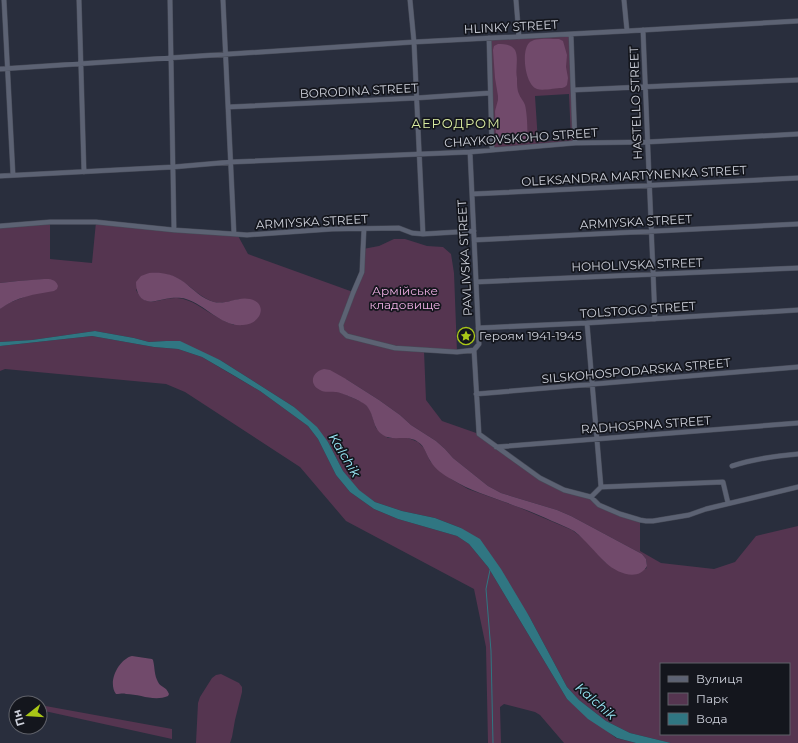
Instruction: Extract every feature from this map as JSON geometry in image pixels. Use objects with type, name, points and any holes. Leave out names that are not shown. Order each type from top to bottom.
[{"type":"street","points":[[4,0],[13,175]]},
{"type":"street","points":[[79,0],[84,172]]},
{"type":"street","points":[[170,0],[174,230]]},
{"type":"street","points":[[223,0],[234,234]]},
{"type":"street","points":[[410,0],[414,42],[423,234]]},
{"type":"street","points":[[516,0],[519,36]]},
{"type":"street","name":"HASTELLO STREET","points":[[624,0],[627,31]]},
{"type":"street","name":"HLINKY STREET","points":[[0,69],[226,53],[798,22]]},
{"type":"street","name":"HASTELLO STREET","points":[[643,30],[655,319]]},
{"type":"street","points":[[571,34],[575,143]]},
{"type":"street","points":[[489,38],[492,150]]},
{"type":"street","points":[[573,90],[798,80]]},
{"type":"street","name":"BORODINA STREET","points":[[228,107],[490,93]]},
{"type":"street","name":"CHAYKOVSKOHO STREET","points":[[0,176],[173,167],[231,162],[470,152],[575,143],[647,142],[798,134]]},
{"type":"street","name":"PAVLIVSKA STREET","points":[[470,152],[479,344],[474,350],[479,434],[496,447]]},
{"type":"street","name":"OLEKSANDRA MARTYNENKA STREET","points":[[472,194],[798,178]]},
{"type":"street","name":"ARMIYSKA STREET","points":[[0,226],[50,222],[88,222],[247,235],[332,229],[399,228],[412,233],[423,234],[474,231]]},
{"type":"street","name":"ARMIYSKA STREET","points":[[474,240],[798,224]]},
{"type":"street","points":[[364,229],[362,272],[341,325],[342,331],[347,336],[395,348],[457,352],[474,350]]},
{"type":"street","name":"HOHOLIVSKA STREET","points":[[476,282],[798,268]]},
{"type":"street","name":"TOLSTOGO STREET","points":[[478,328],[587,324],[798,310]]},
{"type":"street","points":[[587,324],[601,487]]},
{"type":"street","name":"SILSKOHOSPODARSKA STREET","points":[[476,394],[798,367]]},
{"type":"street","name":"RADHOSPNA STREET","points":[[496,447],[798,423]]},
{"type":"street","points":[[496,447],[540,478],[564,490],[591,497],[599,505],[646,521],[689,515],[706,509],[798,487]]},
{"type":"street","points":[[732,466],[747,461],[798,454]]},
{"type":"street","points":[[591,497],[601,487],[723,482],[728,504]]},
{"type":"green space","points":[[570,35],[574,142],[494,149],[490,39]],"holes":[[[569,94],[571,140],[538,142],[535,96]]]},
{"type":"green space","name":"Армійське кладовище","points":[[50,222],[50,259],[92,263],[96,222],[237,234],[248,254],[353,292],[362,272],[363,249],[379,246],[394,239],[405,239],[427,246],[443,247],[451,254],[454,273],[457,352],[424,351],[426,400],[442,421],[479,434],[540,478],[564,490],[591,497],[599,505],[640,520],[640,551],[661,563],[714,569],[735,562],[756,536],[798,526],[798,743],[671,743],[630,733],[606,721],[579,700],[567,687],[529,616],[461,528],[435,518],[402,511],[375,502],[358,490],[343,471],[328,442],[294,407],[220,360],[166,341],[149,342],[95,331],[32,340],[0,342],[0,309],[11,302],[32,294],[50,279],[0,283],[0,226]],"holes":[[[149,273],[171,275],[205,298],[217,303],[239,299],[234,325],[188,300],[171,298],[154,302],[145,300],[140,296],[136,290]],[[346,379],[379,400],[411,425],[436,441],[453,458],[488,486],[501,493],[557,510],[571,516],[642,554],[646,559],[646,569],[606,563],[584,539],[572,530],[518,507],[468,489],[451,479],[430,461],[424,448],[418,442],[408,438],[388,438],[376,428],[370,409],[364,403],[334,391]]]},
{"type":"green space","points":[[92,336],[154,347],[178,349],[202,357],[260,391],[308,426],[318,439],[336,475],[350,492],[374,509],[398,519],[457,536],[469,544],[488,567],[567,699],[616,738],[636,743],[564,743],[540,715],[535,712],[504,704],[500,707],[501,743],[488,743],[486,647],[474,589],[346,521],[300,467],[185,392],[166,384],[5,369],[0,371],[0,346]]},
{"type":"green space","points":[[221,674],[239,683],[242,687],[230,743],[196,743],[198,703],[200,697],[212,678]]},
{"type":"green space","points":[[48,706],[172,729],[172,739],[48,712]]},
{"type":"shaded area","points":[[559,39],[563,41],[567,55],[567,85],[562,88],[546,90],[537,89],[533,86],[527,75],[525,53],[527,47],[531,41],[535,40]]},
{"type":"shaded area","points":[[498,44],[509,45],[515,50],[516,53],[517,88],[525,105],[527,122],[527,139],[522,143],[506,144],[500,142],[496,136],[495,111],[498,96],[493,50],[494,46]]},
{"type":"shaded area","points":[[149,273],[163,273],[172,275],[210,301],[218,303],[246,298],[256,301],[261,309],[260,313],[255,321],[249,324],[235,325],[228,323],[186,299],[175,298],[149,302],[141,298],[137,291],[136,282],[141,276]]},
{"type":"shaded area","points":[[51,279],[54,281],[58,286],[57,289],[19,299],[0,309],[0,283]]},
{"type":"shaded area","points":[[324,369],[330,370],[346,379],[379,400],[411,425],[436,441],[453,458],[488,486],[501,493],[557,510],[571,516],[642,554],[646,559],[647,566],[638,574],[633,575],[621,573],[606,563],[583,538],[574,531],[531,512],[459,484],[435,467],[418,442],[409,439],[387,437],[379,432],[376,428],[370,410],[363,403],[341,393],[324,391],[316,388],[313,382],[314,376],[316,373]]},
{"type":"shaded area","points":[[132,656],[153,660],[155,674],[159,684],[168,691],[168,696],[158,698],[131,694],[116,694],[113,683],[116,672],[119,666],[127,658]]},
{"type":"water","points":[[95,331],[149,342],[180,341],[220,360],[294,407],[317,427],[328,442],[343,471],[359,490],[375,502],[402,511],[435,518],[461,528],[480,539],[501,569],[529,616],[567,687],[579,700],[606,721],[630,733],[671,743],[636,743],[617,738],[588,719],[567,699],[488,567],[469,544],[457,536],[398,519],[374,509],[350,492],[336,475],[318,439],[308,426],[260,391],[233,375],[202,357],[178,349],[154,347],[92,336],[0,346],[0,342],[32,340]]},
{"type":"waterway","points":[[490,570],[486,589],[491,651],[493,743]]},
{"type":"place","name":"Героям 1941-1945","points":[[466,336]]},
{"type":"district","name":"АЕРОДРОМ","points":[[456,123]]},
{"type":"water label","name":"Kalchik","points":[[345,455]]},
{"type":"water label","name":"Kalchik","points":[[596,701]]}]
